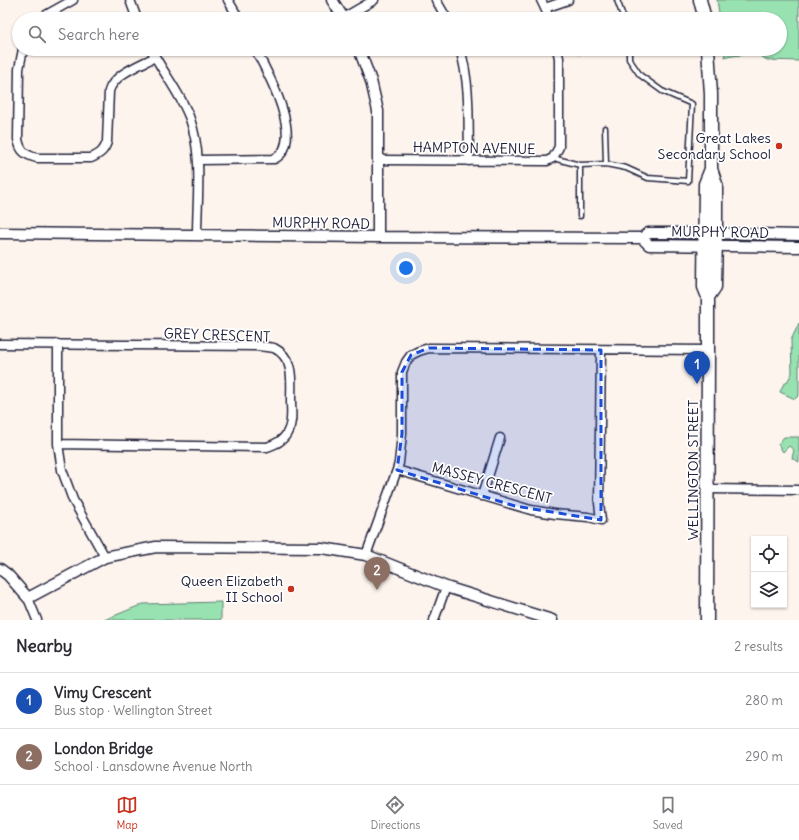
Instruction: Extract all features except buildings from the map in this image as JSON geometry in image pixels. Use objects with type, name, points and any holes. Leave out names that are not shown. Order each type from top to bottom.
[{"type":"main road","points":[[700,0],[703,12]]},
{"type":"main road","name":"WELLINGTON STREET","points":[[707,620],[708,297],[715,287],[705,184],[711,170],[711,94],[708,56]]},
{"type":"street","points":[[51,12],[73,0]]},
{"type":"street","points":[[130,0],[134,12]]},
{"type":"street","points":[[228,0],[234,12]]},
{"type":"street","points":[[332,0],[339,12]]},
{"type":"street","points":[[353,12],[374,0]]},
{"type":"street","points":[[436,0],[443,12]]},
{"type":"street","points":[[541,0],[547,12]]},
{"type":"street","points":[[546,8],[568,0]]},
{"type":"street","points":[[22,56],[19,69],[18,140],[22,152],[28,156],[37,158],[92,158],[105,149],[108,142],[109,91],[111,84],[121,76],[155,57],[190,118],[197,145],[197,235]]},
{"type":"street","points":[[198,160],[274,159],[281,155],[285,150],[287,132],[280,104],[270,75],[259,56]]},
{"type":"street","points":[[362,56],[371,81],[378,111],[378,237]]},
{"type":"street","points":[[462,56],[468,91],[469,161]]},
{"type":"street","name":"HAMPTON AVENUE","points":[[379,160],[538,162],[547,161],[553,158],[559,147],[559,56]]},
{"type":"street","name":"MURPHY ROAD","points":[[0,233],[642,238],[648,233],[799,235]]},
{"type":"street","name":"MURPHY ROAD","points":[[642,238],[649,245],[799,247]]},
{"type":"street","name":"GREY CRESCENT","points":[[0,344],[259,346],[273,348],[282,354],[288,361],[291,370],[291,422],[289,431],[284,438],[266,447],[58,444]]},
{"type":"street","points":[[58,344],[58,444],[62,470],[74,500],[105,557]]},
{"type":"street","points":[[366,554],[397,470],[402,434],[402,372],[411,355],[429,348],[708,350]]},
{"type":"street","name":"MASSEY CRESCENT","points":[[397,470],[531,510],[602,520],[599,503],[601,350]]},
{"type":"street","points":[[482,496],[500,438]]},
{"type":"street","points":[[708,489],[799,490]]},
{"type":"street","points":[[28,598],[105,557],[156,547],[322,548],[366,554],[446,587],[552,620]]},
{"type":"street","points":[[0,569],[28,598],[37,620]]},
{"type":"street","points":[[434,620],[446,587]]},
{"type":"lane","points":[[617,0],[621,12]]},
{"type":"lane","points":[[553,158],[580,165],[606,164],[626,168],[648,178],[688,181],[692,104],[662,91],[640,75],[629,59],[629,56]]},
{"type":"lane","points":[[605,128],[606,164]]},
{"type":"lane","points":[[580,165],[580,216]]},
{"type":"highlighted area","points":[[429,348],[601,350],[601,520],[515,506],[397,470],[402,434],[402,372],[411,355]]},
{"type":"green space","points":[[717,0],[799,0],[799,61],[767,60],[761,56],[787,56],[787,12],[719,12]]},
{"type":"green space","points":[[799,323],[799,395],[795,399],[780,392],[783,385],[787,382],[792,373],[791,340]]},
{"type":"green space","points":[[784,437],[799,437],[799,462],[792,458],[794,450],[789,446],[783,452],[778,444]]},
{"type":"green space","points":[[221,602],[221,620],[104,620],[143,604]]},
{"type":"place","name":"Great Lakes Secondary School","points":[[779,146]]},
{"type":"place","name":"Vimy Crescent","points":[[697,384]]},
{"type":"place","name":"Queen Elizabeth II School","points":[[291,589]]},
{"type":"place","name":"London Bridge","points":[[377,590]]}]
